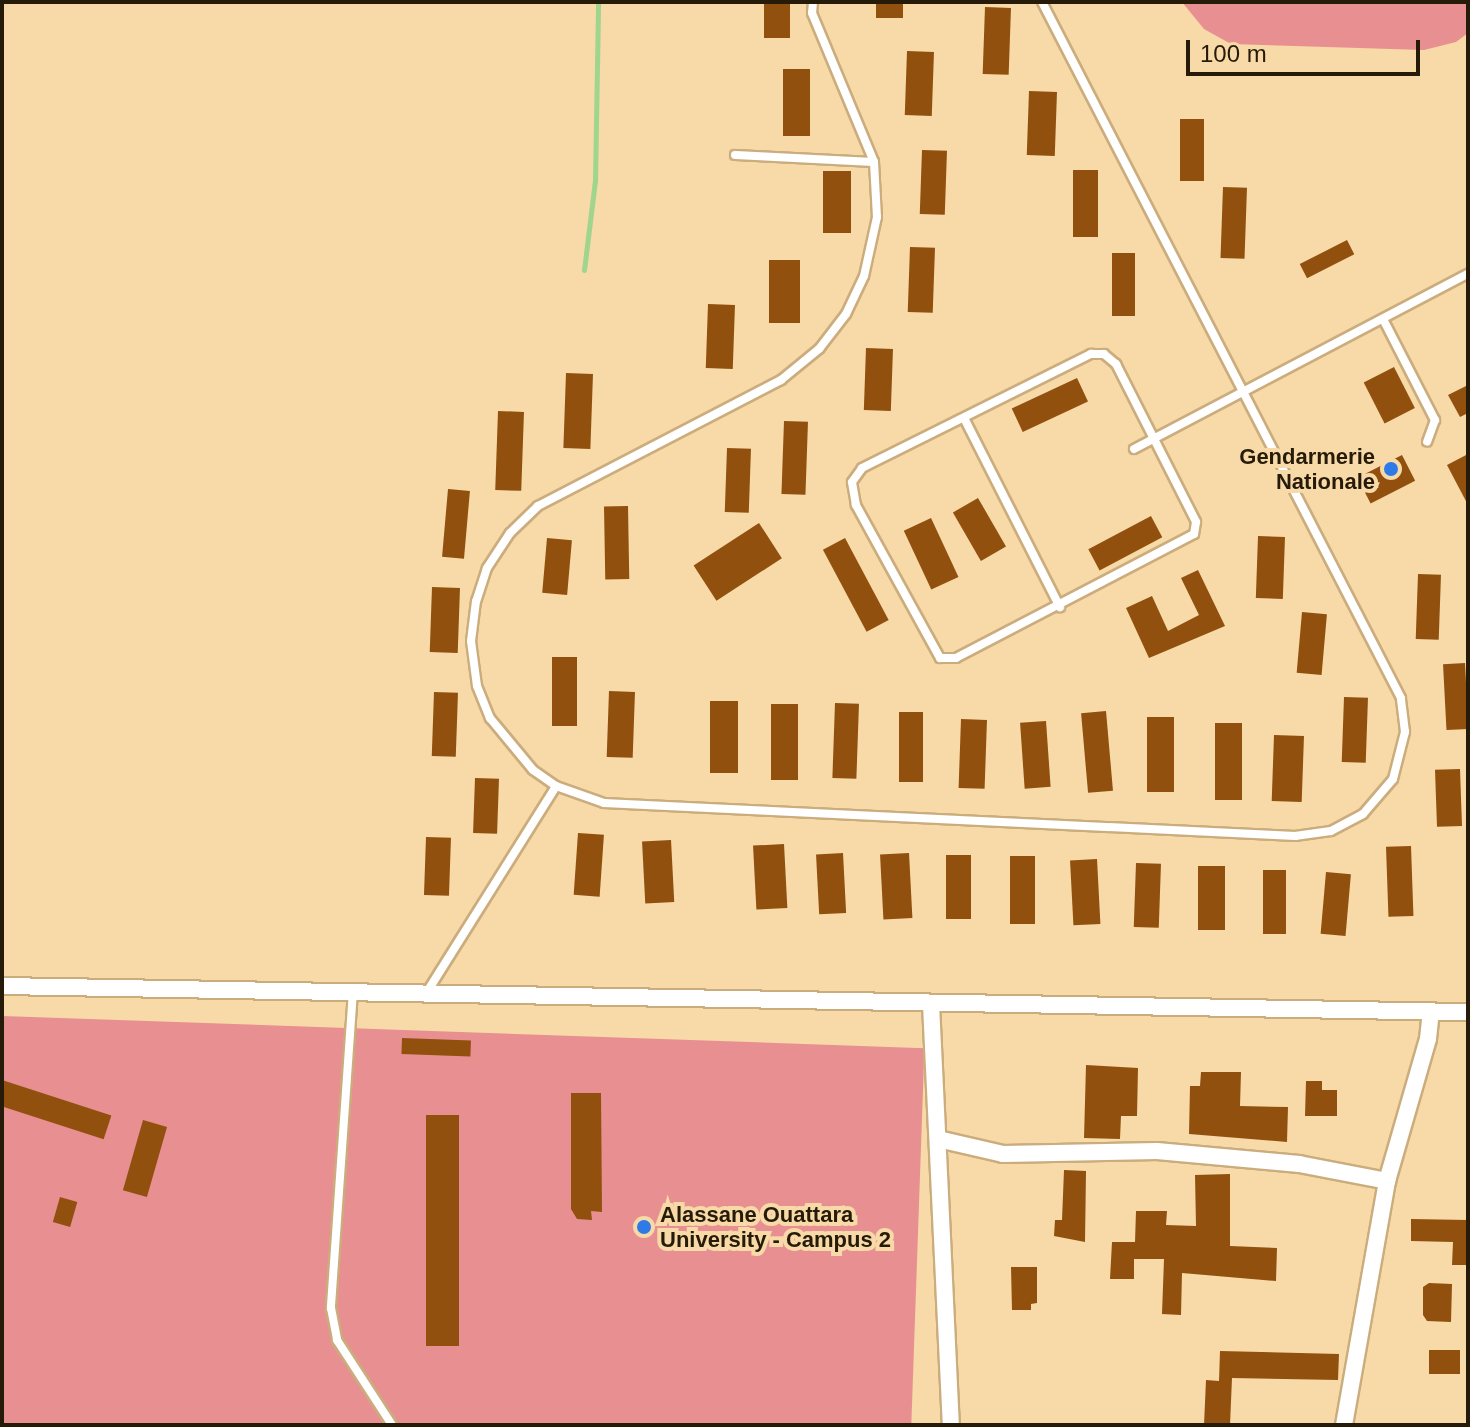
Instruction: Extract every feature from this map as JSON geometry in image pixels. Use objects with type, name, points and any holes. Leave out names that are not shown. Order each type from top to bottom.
[{"type":"street","points":[[2,986],[353,990],[425,996],[1468,1012]]},
{"type":"street","points":[[931,1004],[951,1425]]},
{"type":"street","points":[[1344,1425],[1387,1181],[1428,1039],[1431,1012]]},
{"type":"street","points":[[938,1139],[1003,1154],[1157,1151],[1299,1164],[1387,1181]]},
{"type":"lane","points":[[813,2],[812,13],[874,162],[873,246],[846,314],[819,349],[781,380],[538,506],[510,533],[487,568],[476,601],[471,641],[477,686],[490,718],[513,752],[556,786],[618,804],[1295,836],[1331,831],[1363,814],[1393,779],[1402,757],[1401,698],[1042,2]]},
{"type":"lane","points":[[735,155],[874,162]]},
{"type":"lane","points":[[1134,449],[1468,274]]},
{"type":"lane","points":[[1383,319],[1435,420],[1427,442]]},
{"type":"lane","points":[[1091,354],[1104,354],[1116,364],[1155,438],[1196,522],[1194,534],[1060,607],[956,658],[940,658],[856,505],[852,482],[862,468],[965,420],[1091,354]]},
{"type":"lane","points":[[965,420],[1060,607]]},
{"type":"lane","points":[[425,996],[556,786]]},
{"type":"lane","points":[[353,990],[331,1308],[337,1340],[392,1425]]},
{"type":"shaded area","points":[[1182,2],[1468,2],[1468,33],[1456,42],[1424,50],[1231,44],[1204,29]]},
{"type":"shaded area","name":"Alassane Ouattara University - Campus 2","points":[[2,1016],[924,1048],[911,1425],[2,1425]]},
{"type":"building","points":[[764,2],[790,2],[790,38],[764,38]]},
{"type":"building","points":[[876,2],[903,2],[903,18],[876,18]]},
{"type":"building","points":[[985,7],[1011,8],[1009,75],[983,74]]},
{"type":"building","points":[[907,51],[934,52],[932,116],[905,115]]},
{"type":"building","points":[[783,69],[810,69],[810,136],[783,136]]},
{"type":"building","points":[[1029,91],[1057,92],[1055,156],[1027,155]]},
{"type":"building","points":[[1180,119],[1204,119],[1204,181],[1180,181]]},
{"type":"building","points":[[922,150],[947,151],[945,215],[920,214]]},
{"type":"building","points":[[1073,170],[1098,170],[1098,237],[1073,237]]},
{"type":"building","points":[[823,171],[851,171],[851,233],[823,233]]},
{"type":"building","points":[[1223,187],[1247,188],[1245,259],[1221,258]]},
{"type":"building","points":[[1347,240],[1354,254],[1307,278],[1300,264]]},
{"type":"building","points":[[910,247],[935,248],[933,313],[908,312]]},
{"type":"building","points":[[1112,253],[1135,253],[1135,316],[1112,316]]},
{"type":"building","points":[[769,260],[800,260],[800,323],[769,323]]},
{"type":"building","points":[[708,304],[735,305],[733,369],[706,368]]},
{"type":"building","points":[[866,348],[893,349],[891,411],[864,410]]},
{"type":"building","points":[[1394,367],[1415,408],[1385,423],[1364,382]]},
{"type":"building","points":[[566,373],[593,374],[590,449],[563,448]]},
{"type":"building","points":[[1077,378],[1088,402],[1023,432],[1012,408]]},
{"type":"building","points":[[1468,385],[1468,413],[1460,417],[1448,395]]},
{"type":"building","points":[[498,411],[524,412],[521,491],[495,490]]},
{"type":"building","points":[[784,421],[808,422],[805,495],[781,494]]},
{"type":"building","points":[[727,448],[751,449],[749,513],[725,512]]},
{"type":"building","points":[[1468,454],[1468,505],[1447,465]]},
{"type":"building","points":[[1402,455],[1415,481],[1371,504],[1357,478]]},
{"type":"building","points":[[448,489],[470,491],[464,559],[442,557]]},
{"type":"building","points":[[978,498],[1006,546],[981,561],[953,512]]},
{"type":"building","points":[[604,506],[628,506],[629,579],[605,579]]},
{"type":"building","points":[[1151,516],[1162,537],[1100,571],[1088,549]]},
{"type":"building","points":[[931,518],[958,577],[931,590],[904,531]]},
{"type":"building","points":[[759,523],[782,558],[716,601],[694,565]]},
{"type":"building","points":[[1258,536],[1285,537],[1283,599],[1256,598]]},
{"type":"building","points":[[547,538],[572,540],[567,595],[542,593]]},
{"type":"building","points":[[845,538],[889,620],[867,632],[823,550]]},
{"type":"building","points":[[1198,570],[1225,626],[1149,658],[1126,608],[1152,596],[1168,631],[1199,615],[1181,578]]},
{"type":"building","points":[[1418,574],[1441,575],[1439,640],[1416,639]]},
{"type":"building","points":[[432,587],[460,588],[458,653],[430,652]]},
{"type":"building","points":[[1302,612],[1327,614],[1322,675],[1297,673]]},
{"type":"building","points":[[552,657],[577,657],[577,726],[552,726]]},
{"type":"building","points":[[1465,663],[1468,729],[1446,730],[1443,664]]},
{"type":"building","points":[[609,691],[635,692],[633,758],[607,757]]},
{"type":"building","points":[[434,692],[458,693],[456,757],[432,756]]},
{"type":"building","points":[[1344,697],[1368,698],[1366,763],[1342,762]]},
{"type":"building","points":[[710,701],[738,701],[738,773],[710,773]]},
{"type":"building","points":[[835,703],[859,704],[856,779],[832,778]]},
{"type":"building","points":[[771,704],[798,704],[798,780],[771,780]]},
{"type":"building","points":[[1106,711],[1113,791],[1088,793],[1081,713]]},
{"type":"building","points":[[899,712],[923,712],[923,782],[899,782]]},
{"type":"building","points":[[1147,717],[1174,717],[1174,792],[1147,792]]},
{"type":"building","points":[[961,719],[987,720],[985,789],[959,788]]},
{"type":"building","points":[[1046,721],[1051,787],[1025,789],[1020,723]]},
{"type":"building","points":[[1215,723],[1242,723],[1242,800],[1215,800]]},
{"type":"building","points":[[1274,735],[1304,736],[1302,802],[1272,801]]},
{"type":"building","points":[[1460,769],[1462,826],[1437,827],[1435,770]]},
{"type":"building","points":[[475,778],[499,779],[497,834],[473,833]]},
{"type":"building","points":[[578,833],[604,835],[600,897],[574,895]]},
{"type":"building","points":[[426,837],[451,838],[449,896],[424,895]]},
{"type":"building","points":[[671,840],[674,902],[645,903],[642,842]]},
{"type":"building","points":[[784,844],[787,908],[756,910],[753,846]]},
{"type":"building","points":[[1411,846],[1413,916],[1388,917],[1386,847]]},
{"type":"building","points":[[843,853],[846,913],[819,914],[816,854]]},
{"type":"building","points":[[909,853],[912,918],[883,919],[880,855]]},
{"type":"building","points":[[946,855],[971,855],[971,919],[946,919]]},
{"type":"building","points":[[1010,856],[1035,856],[1035,924],[1010,924]]},
{"type":"building","points":[[1097,859],[1100,924],[1073,925],[1070,860]]},
{"type":"building","points":[[1136,863],[1161,864],[1159,928],[1134,927]]},
{"type":"building","points":[[1198,866],[1225,866],[1225,930],[1198,930]]},
{"type":"building","points":[[1263,870],[1286,870],[1286,934],[1263,934]]},
{"type":"building","points":[[1326,872],[1351,874],[1346,936],[1321,934]]},
{"type":"building","points":[[402,1038],[471,1040],[470,1056],[401,1054]]},
{"type":"building","points":[[1086,1065],[1138,1068],[1137,1116],[1121,1116],[1120,1139],[1084,1138]]},
{"type":"building","points":[[1201,1072],[1241,1072],[1240,1106],[1288,1107],[1287,1142],[1189,1134],[1190,1086],[1200,1086]]},
{"type":"building","points":[[2,1080],[111,1116],[104,1139],[2,1106]]},
{"type":"building","points":[[1306,1081],[1322,1081],[1322,1090],[1337,1090],[1337,1116],[1305,1116]]},
{"type":"building","points":[[571,1093],[601,1093],[602,1212],[591,1211],[592,1220],[577,1219],[571,1209]]},
{"type":"building","points":[[426,1115],[459,1115],[459,1346],[426,1346]]},
{"type":"building","points":[[143,1120],[167,1127],[147,1197],[123,1190]]},
{"type":"building","points":[[1064,1170],[1086,1171],[1085,1242],[1054,1236],[1055,1220],[1062,1220]]},
{"type":"building","points":[[1230,1174],[1230,1246],[1277,1248],[1276,1281],[1182,1273],[1181,1315],[1162,1314],[1164,1259],[1134,1259],[1134,1279],[1110,1279],[1112,1242],[1135,1242],[1136,1211],[1167,1211],[1166,1225],[1196,1226],[1195,1175]]},
{"type":"building","points":[[60,1197],[77,1202],[70,1227],[53,1222]]},
{"type":"building","points":[[1411,1219],[1468,1220],[1468,1265],[1452,1265],[1453,1242],[1411,1241]]},
{"type":"building","points":[[1011,1267],[1037,1267],[1037,1303],[1031,1304],[1031,1310],[1012,1310]]},
{"type":"building","points":[[1429,1283],[1452,1284],[1451,1322],[1427,1321],[1423,1315],[1423,1287]]},
{"type":"building","points":[[1429,1350],[1460,1350],[1460,1374],[1429,1374]]},
{"type":"building","points":[[1220,1351],[1339,1354],[1338,1380],[1232,1378],[1230,1425],[1204,1425],[1206,1380],[1219,1381]]},
{"type":"waterway","points":[[584,270],[595,181],[598,2]]},
{"type":"place","name":"Gendarmerie Nationale","points":[[1391,469]]},
{"type":"place","name":"Alassane Ouattara University - Campus 2","points":[[644,1227]]}]
